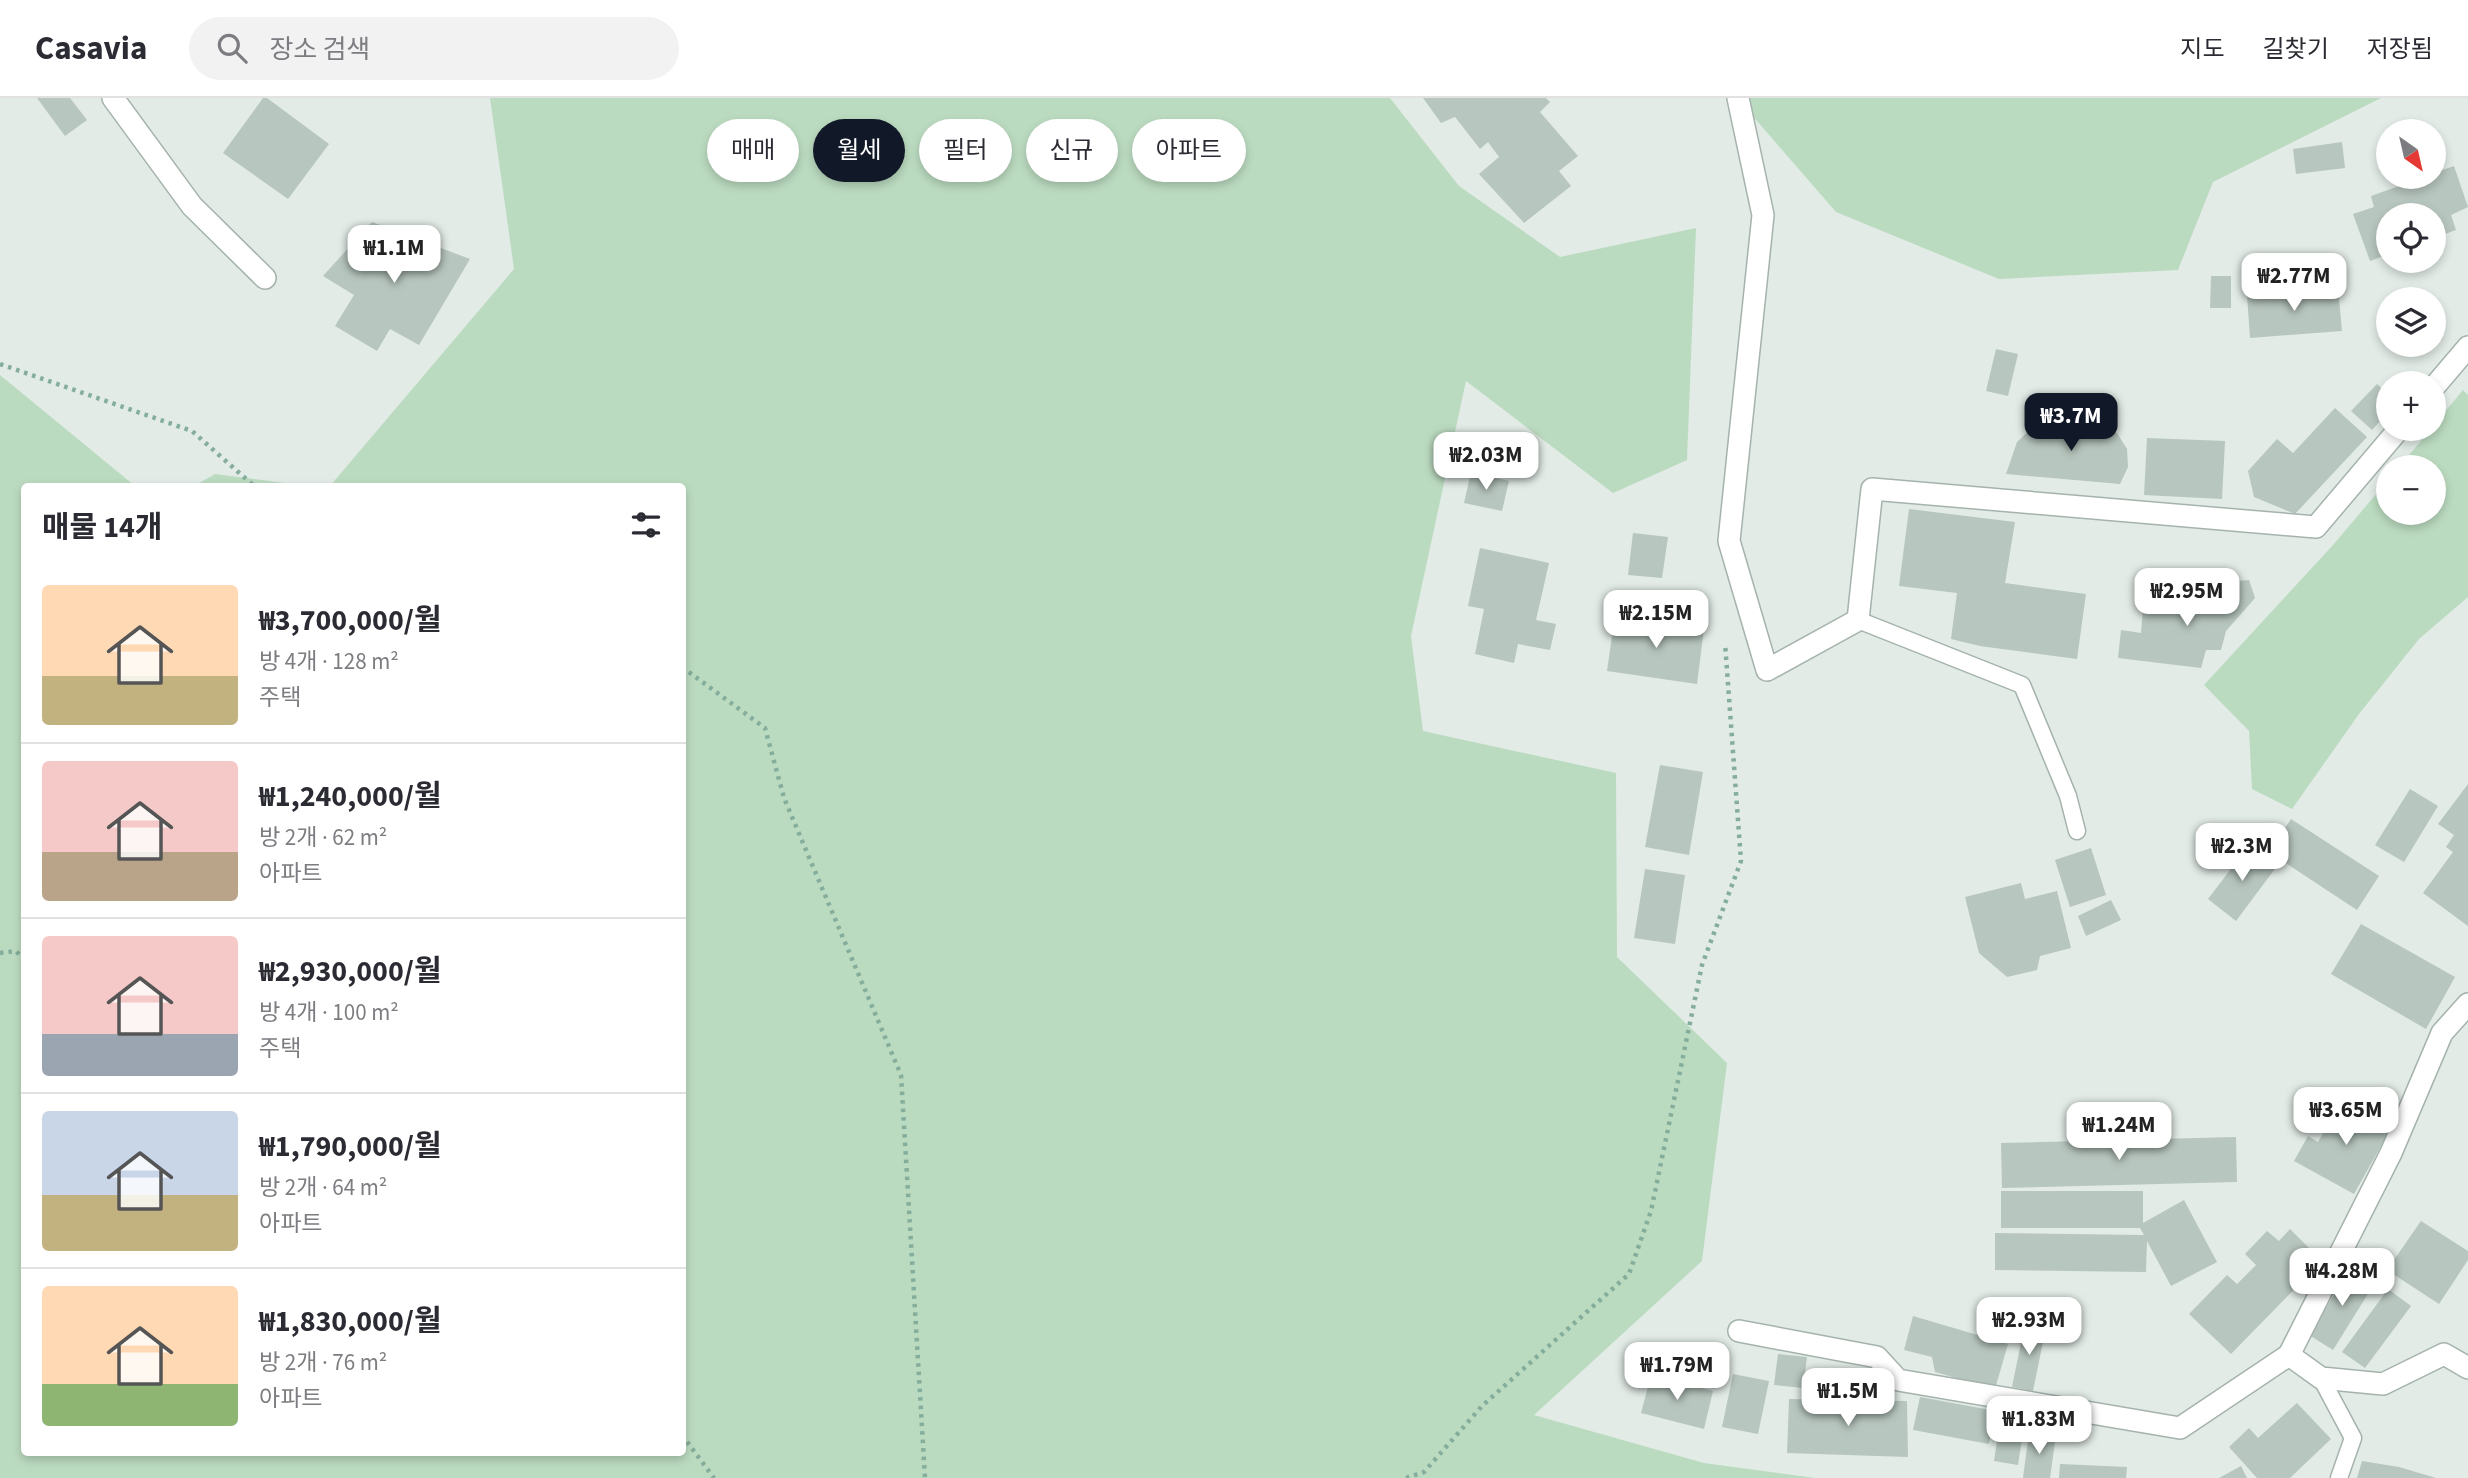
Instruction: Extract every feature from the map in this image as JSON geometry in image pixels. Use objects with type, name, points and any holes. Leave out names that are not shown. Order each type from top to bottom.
[{"type":"street","points":[[113,98],[192,206],[265,278]]},
{"type":"street","points":[[1738,98],[1763,215],[1729,541],[1767,670],[1858,620],[1872,489],[2316,527],[2389,441]]},
{"type":"street","points":[[2446,373],[2468,347]]},
{"type":"street","points":[[1739,1331],[1877,1357],[1898,1380],[2180,1428],[2288,1355],[2391,1153],[2442,1032],[2468,1003]]},
{"type":"street","points":[[2288,1355],[2321,1378],[2383,1384],[2444,1354],[2468,1368]]},
{"type":"lane","points":[[1858,620],[2022,685],[2068,796],[2077,831]]},
{"type":"lane","points":[[2321,1378],[2353,1438],[2339,1478]]},
{"type":"path","points":[[0,365],[192,431],[251,483]]},
{"type":"path","points":[[1406,1478],[1424,1472],[1482,1406],[1629,1274],[1651,1210],[1702,965],[1741,861],[1725,637]]},
{"type":"path","points":[[686,670],[765,728],[784,798],[901,1075],[925,1478]]},
{"type":"path","points":[[0,953],[16,951],[21,957]]},
{"type":"path","points":[[686,1440],[714,1478]]},
{"type":"green space","points":[[490,98],[1390,98],[1459,186],[1560,257],[1696,228],[1687,460],[1613,493],[1466,381],[1411,636],[1423,731],[1616,773],[1617,957],[1727,1063],[1702,1261],[1534,1415],[1704,1463],[1815,1478],[0,1478],[0,375],[131,483],[21,483],[21,1456],[686,1456],[686,483],[333,483],[514,269]]},
{"type":"green space","points":[[1737,98],[2381,98],[2213,182],[2178,270],[1999,279],[1836,212]]},
{"type":"green space","points":[[2463,390],[2468,395],[2468,597],[2419,639],[2359,714],[2292,809],[2252,789],[2249,731],[2204,685],[2376,494],[2376,525],[2446,525],[2446,455],[2409,455],[2421,441],[2446,441],[2446,411]]},
{"type":"green space","points":[[215,474],[285,483],[199,483]]},
{"type":"building","points":[[37,98],[70,98],[87,120],[65,136]]},
{"type":"building","points":[[263,98],[267,98],[329,144],[288,199],[223,153]]},
{"type":"building","points":[[1423,98],[1546,98],[1550,102],[1540,112],[1578,156],[1559,171],[1571,186],[1524,223],[1479,174],[1499,157],[1488,142],[1480,149],[1455,117],[1441,123]]},
{"type":"building","points":[[2342,142],[2345,168],[2296,174],[2293,149]]},
{"type":"building","points":[[2454,166],[2468,207],[2451,215],[2456,230],[2446,234],[2446,203],[2376,203],[2376,259],[2370,261],[2353,214],[2374,207],[2371,196],[2391,189],[2446,189],[2446,169]]},
{"type":"building","points":[[372,222],[470,259],[419,345],[390,329],[377,351],[335,326],[354,295],[323,276]]},
{"type":"building","points":[[2211,276],[2231,276],[2231,308],[2210,308]]},
{"type":"building","points":[[2338,287],[2342,331],[2250,338],[2247,295]]},
{"type":"building","points":[[1996,349],[2018,354],[2008,396],[1986,391]]},
{"type":"building","points":[[2376,385],[2376,426],[2372,430],[2351,411]]},
{"type":"building","points":[[2335,408],[2367,437],[2295,514],[2254,497],[2248,471],[2277,439],[2293,453]]},
{"type":"building","points":[[2069,418],[2117,433],[2127,449],[2128,467],[2120,484],[2006,474],[2017,442],[2035,425]]},
{"type":"building","points":[[2147,438],[2225,441],[2222,499],[2144,495]]},
{"type":"building","points":[[1471,472],[1509,481],[1502,511],[1464,503]]},
{"type":"building","points":[[1909,509],[2015,522],[2005,583],[2086,594],[2077,659],[1980,646],[1951,639],[1957,593],[1899,586]]},
{"type":"building","points":[[1633,533],[1668,537],[1662,578],[1628,575]]},
{"type":"building","points":[[1480,548],[1549,563],[1536,620],[1556,624],[1550,650],[1518,644],[1514,663],[1475,654],[1484,609],[1468,606]]},
{"type":"building","points":[[2249,580],[2255,598],[2226,631],[2221,650],[2206,650],[2201,668],[2118,658],[2121,630],[2141,633],[2143,607],[2184,613],[2189,598],[2207,598],[2222,582]]},
{"type":"building","points":[[1615,615],[1704,629],[1697,684],[1607,671]]},
{"type":"building","points":[[1660,765],[1703,772],[1689,855],[1645,847]]},
{"type":"building","points":[[2468,784],[2468,926],[2423,893],[2453,852],[2446,847],[2454,835],[2438,824]]},
{"type":"building","points":[[2410,789],[2438,806],[2404,862],[2375,845]]},
{"type":"building","points":[[2291,819],[2379,876],[2357,910],[2269,852]]},
{"type":"building","points":[[2249,845],[2277,866],[2236,921],[2208,899]]},
{"type":"building","points":[[2091,848],[2106,895],[2070,907],[2055,860]]},
{"type":"building","points":[[1645,869],[1685,875],[1675,944],[1634,938]]},
{"type":"building","points":[[2021,883],[2025,899],[2057,891],[2071,948],[2040,956],[2037,970],[2007,977],[1979,953],[1965,897]]},
{"type":"building","points":[[2111,900],[2121,920],[2086,936],[2078,916]]},
{"type":"building","points":[[2361,924],[2455,977],[2426,1029],[2331,974]]},
{"type":"building","points":[[2357,1102],[2394,1123],[2354,1194],[2294,1161],[2308,1136],[2318,1142],[2337,1109],[2349,1116]]},
{"type":"building","points":[[2236,1137],[2237,1182],[2002,1188],[2001,1143]]},
{"type":"building","points":[[2001,1191],[2143,1191],[2143,1223],[2184,1200],[2217,1262],[2171,1286],[2147,1241],[2146,1272],[1995,1270],[1995,1233],[2144,1235],[2140,1228],[2001,1228]]},
{"type":"building","points":[[2421,1221],[2468,1251],[2468,1260],[2439,1304],[2387,1270]]},
{"type":"building","points":[[2290,1229],[2322,1261],[2231,1354],[2189,1314],[2227,1275],[2237,1284],[2256,1265],[2245,1254],[2267,1231],[2279,1241]]},
{"type":"building","points":[[2352,1266],[2376,1281],[2333,1350],[2309,1335]]},
{"type":"building","points":[[2388,1289],[2411,1306],[2365,1368],[2342,1352]]},
{"type":"building","points":[[1913,1316],[2008,1344],[1995,1389],[1935,1372],[1932,1357],[1904,1350]]},
{"type":"building","points":[[2025,1323],[2046,1327],[2033,1391],[2012,1387]]},
{"type":"building","points":[[1778,1354],[1807,1357],[1803,1388],[1774,1385]]},
{"type":"building","points":[[1733,1374],[1769,1381],[1758,1434],[1722,1427]]},
{"type":"building","points":[[1651,1375],[1713,1391],[1704,1429],[1641,1413]]},
{"type":"building","points":[[1920,1397],[1996,1411],[1989,1444],[1913,1430]]},
{"type":"building","points":[[1789,1399],[1907,1401],[1908,1457],[1787,1453]]},
{"type":"building","points":[[2297,1403],[2331,1439],[2290,1478],[2257,1478],[2229,1447],[2249,1428],[2258,1438]]},
{"type":"building","points":[[2001,1415],[2025,1419],[2018,1465],[1994,1461]]},
{"type":"building","points":[[2029,1432],[2056,1435],[2050,1478],[2023,1478]]},
{"type":"building","points":[[2362,1461],[2399,1467],[2436,1478],[2357,1478]]},
{"type":"building","points":[[2060,1464],[2127,1467],[2126,1478],[2059,1478]]},
{"type":"building","points":[[2241,1466],[2247,1478],[2219,1478]]}]
